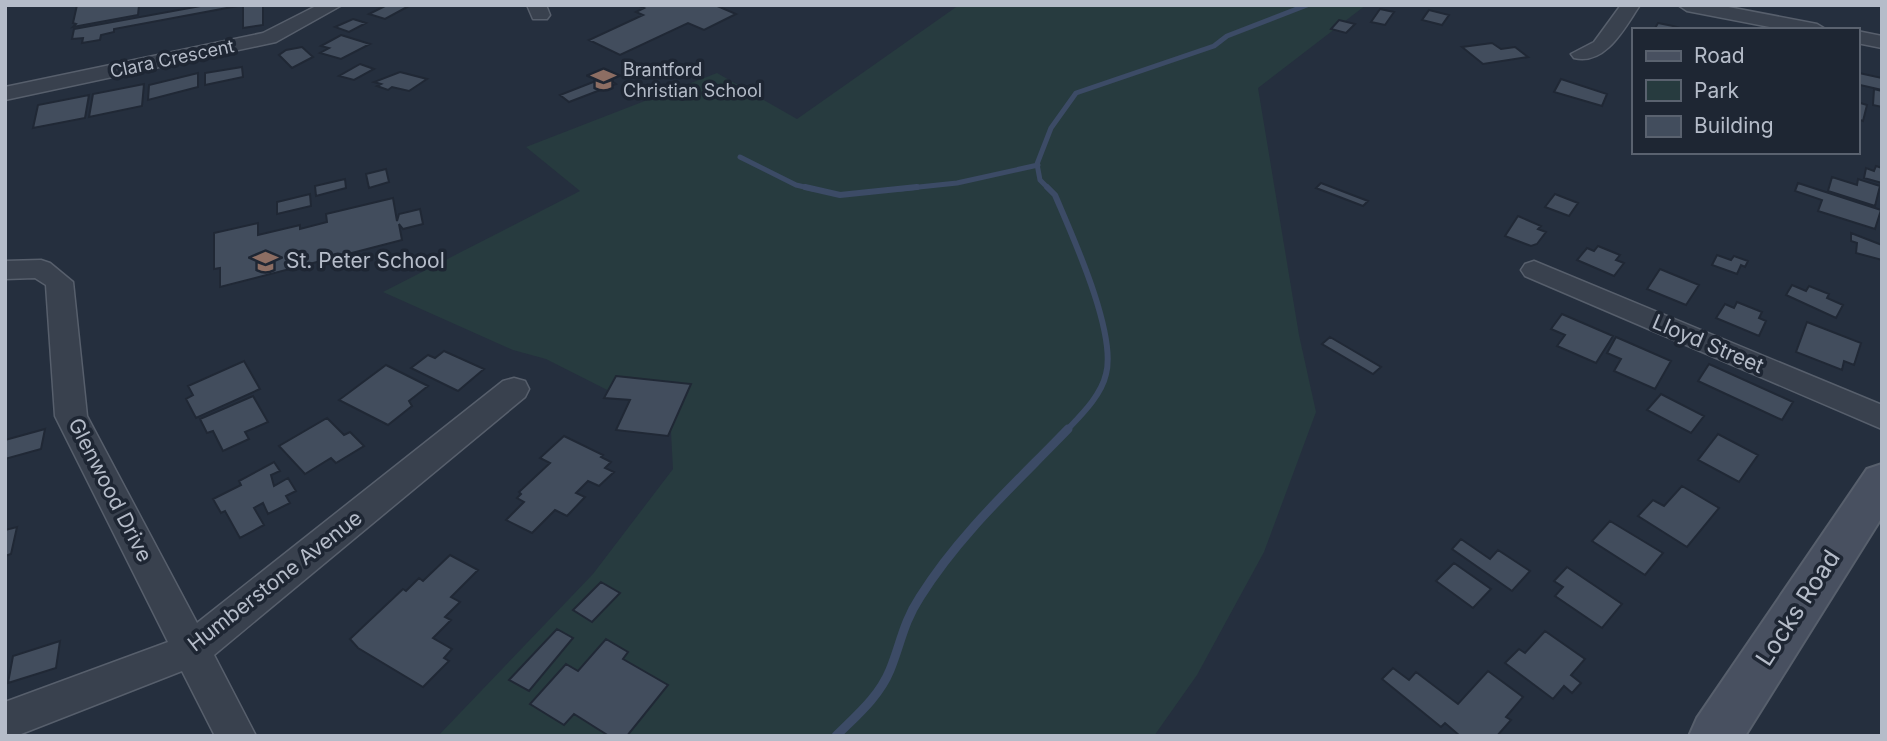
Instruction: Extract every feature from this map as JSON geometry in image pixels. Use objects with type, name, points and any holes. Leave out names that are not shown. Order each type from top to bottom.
[{"type":"street","name":"Clara Crescent","points":[[5,94],[269,38],[333,5]]},
{"type":"street","points":[[1581,54],[1601,46],[1631,5]]},
{"type":"street","points":[[1687,5],[1807,28]]},
{"type":"street","points":[[1859,37],[1882,42]]},
{"type":"street","name":"Glenwood Drive","points":[[5,271],[41,269],[59,282],[71,416],[236,736]]},
{"type":"street","name":"Lloyd Street","points":[[1534,270],[1882,418]]},
{"type":"street","name":"Humberstone Avenue","points":[[5,721],[192,650],[514,389]]},
{"type":"street","name":"Locks Road","points":[[1715,736],[1882,481]]},
{"type":"green space","points":[[959,5],[1366,5],[1258,88],[1299,335],[1316,412],[1264,552],[1197,675],[1154,736],[438,736],[593,574],[673,469],[671,432],[633,403],[546,359],[513,350],[383,292],[580,191],[526,147],[717,73],[797,119]]},
{"type":"building","points":[[77,5],[139,5],[138,15],[73,27],[76,24],[73,23]]},
{"type":"building","points":[[206,5],[243,5],[114,29],[114,32],[101,35],[100,40],[82,43],[83,38],[72,39],[74,29]]},
{"type":"building","points":[[243,5],[263,5],[263,25],[243,28]]},
{"type":"building","points":[[387,5],[409,6],[385,19],[369,14]]},
{"type":"building","points":[[637,5],[715,5],[736,14],[704,30],[688,23],[620,55],[589,40],[643,15],[636,12],[644,8]]},
{"type":"building","points":[[1380,9],[1394,12],[1385,25],[1371,22]]},
{"type":"building","points":[[1429,10],[1449,15],[1442,25],[1422,20]]},
{"type":"building","points":[[353,19],[366,23],[349,32],[335,27]]},
{"type":"building","points":[[1339,20],[1355,24],[1346,33],[1331,29]]},
{"type":"building","points":[[1658,23],[1680,28],[1655,28]]},
{"type":"building","points":[[341,35],[370,44],[341,59],[320,53],[329,48],[321,46]]},
{"type":"building","points":[[1492,43],[1501,49],[1515,47],[1528,57],[1483,64],[1462,47]]},
{"type":"building","points":[[302,47],[313,57],[292,68],[279,55],[286,50]]},
{"type":"building","points":[[360,64],[374,69],[354,80],[339,76]]},
{"type":"building","points":[[242,67],[243,77],[205,85],[205,73]]},
{"type":"building","points":[[400,72],[427,79],[409,91],[392,87],[388,90],[374,82]]},
{"type":"building","points":[[198,73],[198,87],[148,100],[149,85]]},
{"type":"building","points":[[1859,73],[1882,78],[1882,90],[1860,85]]},
{"type":"building","points":[[606,77],[616,84],[569,102],[560,95]]},
{"type":"building","points":[[1561,79],[1607,94],[1602,106],[1554,92]]},
{"type":"building","points":[[144,84],[142,106],[89,117],[93,94]]},
{"type":"building","points":[[1874,89],[1882,91],[1882,107],[1873,105]]},
{"type":"building","points":[[89,95],[85,118],[33,128],[38,105]]},
{"type":"building","points":[[1859,103],[1867,105],[1863,121],[1859,120]]},
{"type":"building","points":[[1876,166],[1882,168],[1882,183],[1864,178],[1866,168],[1874,171]]},
{"type":"building","points":[[386,169],[389,182],[369,188],[366,174]]},
{"type":"building","points":[[1832,177],[1857,185],[1858,179],[1880,186],[1875,206],[1828,191]]},
{"type":"building","points":[[345,179],[346,188],[316,196],[315,186]]},
{"type":"building","points":[[1321,183],[1368,201],[1363,206],[1316,188]]},
{"type":"building","points":[[1798,183],[1881,210],[1875,229],[1818,211],[1822,200],[1795,191]]},
{"type":"building","points":[[310,194],[311,206],[277,214],[277,202]]},
{"type":"building","points":[[1555,194],[1578,203],[1569,216],[1545,207]]},
{"type":"building","points":[[393,198],[397,221],[399,214],[420,209],[423,224],[403,229],[399,224],[402,240],[220,287],[220,268],[214,269],[214,233],[258,223],[258,235],[300,225],[300,229],[327,222],[326,214]]},
{"type":"building","points":[[1518,216],[1541,226],[1538,229],[1546,232],[1537,244],[1531,246],[1505,236]]},
{"type":"building","points":[[1851,233],[1882,245],[1882,260],[1856,253],[1857,243],[1851,241]]},
{"type":"building","points":[[1598,246],[1620,255],[1616,260],[1624,263],[1614,276],[1577,260],[1587,248],[1594,251]]},
{"type":"building","points":[[1717,255],[1731,260],[1734,256],[1748,261],[1745,267],[1741,265],[1737,274],[1712,265]]},
{"type":"building","points":[[1660,269],[1699,285],[1686,305],[1647,289]]},
{"type":"building","points":[[1792,285],[1806,291],[1809,286],[1829,294],[1827,298],[1843,305],[1836,318],[1786,295]]},
{"type":"building","points":[[1737,302],[1762,312],[1759,318],[1766,321],[1759,336],[1716,318],[1725,304],[1734,308]]},
{"type":"building","points":[[1562,314],[1613,336],[1596,363],[1557,346],[1565,335],[1551,329]]},
{"type":"building","points":[[1807,322],[1861,343],[1854,365],[1844,361],[1842,370],[1796,352]]},
{"type":"building","points":[[1330,337],[1381,367],[1373,374],[1322,344]]},
{"type":"building","points":[[1616,337],[1671,361],[1655,389],[1614,371],[1621,359],[1607,353]]},
{"type":"building","points":[[444,351],[484,369],[458,391],[411,368],[428,355],[435,358]]},
{"type":"building","points":[[244,361],[260,389],[196,418],[186,399],[193,395],[188,386]]},
{"type":"building","points":[[1709,364],[1793,402],[1782,420],[1698,381]]},
{"type":"building","points":[[386,365],[428,386],[409,401],[412,406],[388,425],[339,400]]},
{"type":"building","points":[[616,376],[691,384],[668,436],[616,430],[630,400],[604,398]]},
{"type":"building","points":[[1661,394],[1704,416],[1691,433],[1647,410]]},
{"type":"building","points":[[253,396],[268,422],[245,432],[249,439],[223,451],[213,431],[207,433],[200,419]]},
{"type":"building","points":[[327,418],[344,435],[350,432],[364,446],[336,463],[331,458],[305,474],[279,446]]},
{"type":"building","points":[[45,429],[41,449],[5,459],[5,440]]},
{"type":"building","points":[[1718,434],[1758,455],[1739,482],[1698,460]]},
{"type":"building","points":[[564,436],[603,455],[601,457],[611,462],[605,468],[614,472],[599,486],[588,481],[576,493],[585,497],[567,516],[555,510],[532,533],[506,520],[524,502],[517,498],[521,494],[519,492],[550,463],[540,458]]},
{"type":"building","points":[[274,462],[280,471],[271,475],[274,486],[288,478],[296,491],[286,496],[290,503],[268,514],[263,503],[254,508],[264,525],[240,538],[225,511],[221,513],[213,499],[241,485],[239,481]]},
{"type":"building","points":[[1682,486],[1719,508],[1687,547],[1638,516],[1653,500],[1664,506]]},
{"type":"building","points":[[1610,521],[1663,553],[1645,575],[1592,541]]},
{"type":"building","points":[[17,527],[11,554],[5,556],[5,530]]},
{"type":"building","points":[[1461,539],[1490,559],[1498,550],[1530,571],[1512,591],[1452,549]]},
{"type":"building","points":[[450,555],[478,570],[451,597],[460,602],[445,617],[451,620],[433,638],[452,649],[444,658],[449,661],[423,687],[358,648],[350,639],[403,589],[406,591],[419,578],[423,581]]},
{"type":"building","points":[[1454,563],[1491,589],[1473,608],[1436,581]]},
{"type":"building","points":[[1567,567],[1622,604],[1602,628],[1555,596],[1563,587],[1554,581]]},
{"type":"building","points":[[601,582],[620,593],[592,622],[573,610]]},
{"type":"building","points":[[557,629],[573,638],[529,691],[509,680]]},
{"type":"building","points":[[1545,631],[1585,659],[1571,675],[1581,683],[1572,693],[1564,686],[1553,699],[1505,663],[1519,649],[1525,653]]},
{"type":"building","points":[[606,639],[628,652],[623,659],[668,685],[627,736],[609,736],[574,714],[564,725],[530,704],[566,664],[578,671]]},
{"type":"building","points":[[60,641],[56,668],[8,683],[13,656]]},
{"type":"building","points":[[1393,668],[1409,680],[1416,672],[1458,704],[1488,671],[1523,697],[1506,717],[1511,720],[1497,736],[1460,736],[1445,723],[1441,727],[1382,679]]},
{"type":"waterway","points":[[1037,165],[1051,128],[1076,93],[1214,46],[1227,36],[1307,5]]},
{"type":"waterway","points":[[740,157],[796,185],[813,189]]},
{"type":"waterway","points":[[900,189],[957,183],[1037,165]]},
{"type":"waterway","points":[[1037,165],[1040,180],[1055,195],[1091,284],[1105,334],[1108,356],[1106,374],[1100,390],[1066,431]]},
{"type":"waterway","points":[[805,187],[840,195],[917,187]]},
{"type":"waterway","points":[[836,736],[880,689],[920,597],[953,551],[1068,429]]},
{"type":"place","name":"Brantford Christian School","points":[[603,80]]},
{"type":"place","name":"St. Peter School","points":[[266,261]]}]
